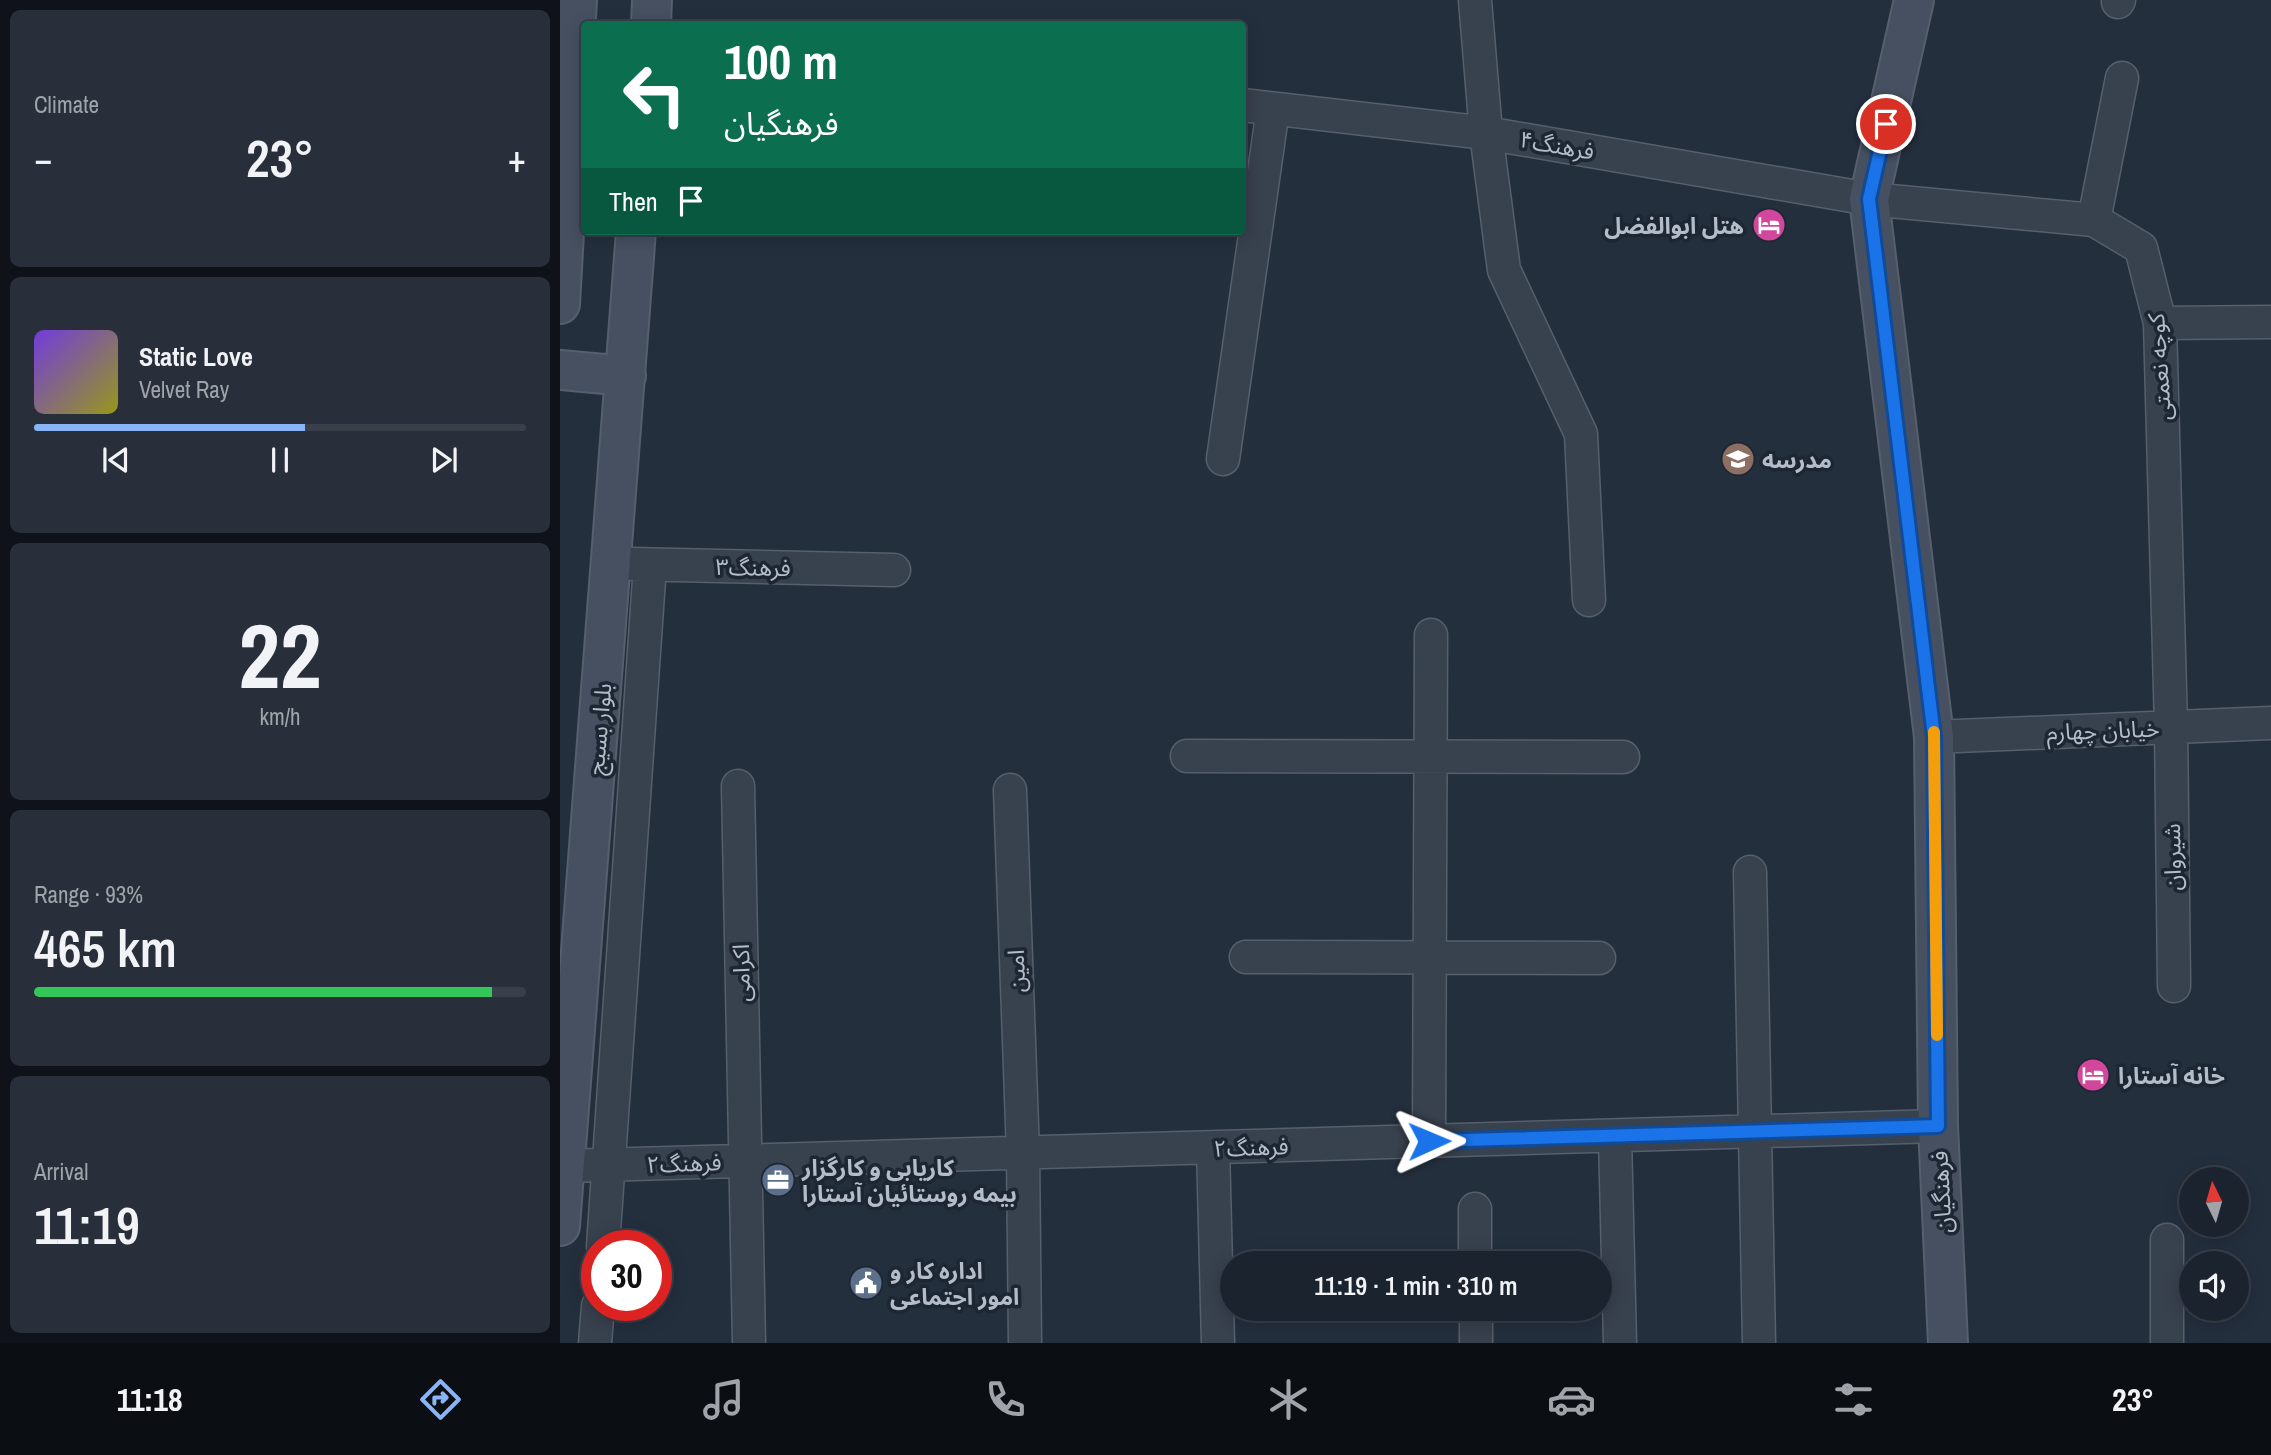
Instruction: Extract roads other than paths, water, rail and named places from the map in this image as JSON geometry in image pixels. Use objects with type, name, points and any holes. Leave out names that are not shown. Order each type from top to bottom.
[{"type":"main road","points":[[560,304],[577,0]]},
{"type":"main road","points":[[651,21],[652,0]]},
{"type":"main road","name":"فرهنگیان","points":[[1914,0],[1869,199],[1934,737],[1938,1126],[1948,1343]]},
{"type":"main road","name":"بلوار بسیج","points":[[560,1226],[636,235]]},
{"type":"main road","points":[[560,370],[626,376]]},
{"type":"street","points":[[1475,0],[1486,133],[1504,270],[1581,434],[1589,600]]},
{"type":"street","points":[[2094,220],[2122,78]]},
{"type":"street","points":[[1246,228],[1258,107]]},
{"type":"street","name":"فرهنگ۴","points":[[1258,107],[1486,133],[1869,199]]},
{"type":"street","name":"کوچه نعمتی","points":[[1869,199],[2094,220],[2141,248],[2160,323],[2171,727]]},
{"type":"street","points":[[1223,459],[1245,235]]},
{"type":"street","points":[[2160,323],[2271,322]]},
{"type":"street","name":"فرهنگ۳","points":[[612,564],[894,570]]},
{"type":"street","points":[[604,1230],[649,565]]},
{"type":"street","points":[[1429,1141],[1431,635]]},
{"type":"street","name":"خیابان چهارم","points":[[1934,737],[2271,723]]},
{"type":"street","name":"شیروان","points":[[2171,727],[2174,986]]},
{"type":"street","points":[[1186,756],[1623,757]]},
{"type":"street","name":"اکرامی","points":[[738,786],[748,1343]]},
{"type":"street","name":"امین","points":[[1010,790],[1023,1153],[1025,1343]]},
{"type":"street","points":[[1750,872],[1759,1343]]},
{"type":"street","points":[[1246,957],[1599,958]]},
{"type":"street","name":"فرهنگ۲","points":[[564,1166],[1938,1126]]},
{"type":"street","points":[[1615,1136],[1620,1343]]},
{"type":"street","points":[[1213,1148],[1218,1343]]},
{"type":"street","points":[[1475,1209],[1475,1251]]},
{"type":"street","points":[[2167,1240],[2167,1343]]},
{"type":"street","points":[[595,1343],[597,1321]]},
{"type":"street","points":[[1476,1321],[1476,1343]]},
{"type":"place","name":"هتل ابوالفضل","points":[[1769,225]]},
{"type":"place","name":"مدرسه","points":[[1738,459]]},
{"type":"place","name":"خانه آستارا","points":[[2093,1075]]},
{"type":"place","name":"کاریابی و کارگزار بیمه روستائیان آستارا","points":[[778,1180]]},
{"type":"place","name":"اداره کار و امور اجتماعی","points":[[866,1283]]}]
